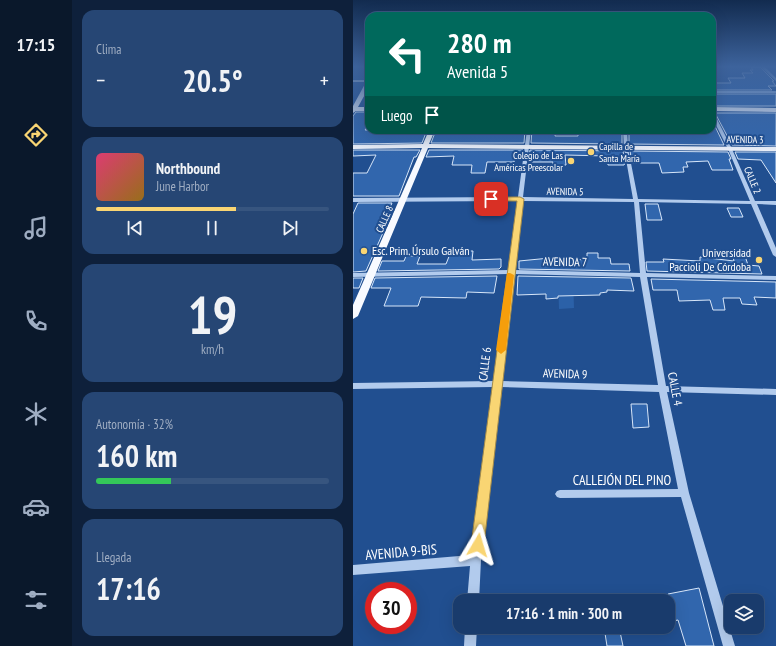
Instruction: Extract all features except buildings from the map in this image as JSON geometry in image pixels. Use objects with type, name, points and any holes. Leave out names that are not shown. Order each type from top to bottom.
[{"type":"main road","points":[[354,110],[362,97]]},
{"type":"main road","points":[[354,110],[365,109]]},
{"type":"main road","points":[[716,109],[776,110]]},
{"type":"main road","name":"CALLE 8","points":[[353,316],[404,199],[430,134]]},
{"type":"main road","name":"AVENIDA 3","points":[[353,147],[425,146],[776,149]]},
{"type":"street","name":"CALLE 2","points":[[716,121],[730,149],[776,256]]},
{"type":"street","name":"CALLE 6","points":[[474,594],[476,560],[510,272],[529,134]]},
{"type":"street","name":"CALLE 4","points":[[625,134],[626,148],[636,201],[643,274],[662,388],[684,493],[729,646]]},
{"type":"street","name":"AVENIDA 5","points":[[353,200],[520,199],[776,203]]},
{"type":"street","name":"AVENIDA 7","points":[[353,275],[510,272],[776,278]]},
{"type":"street","name":"AVENIDA 9","points":[[353,386],[497,384],[776,392]]},
{"type":"street","name":"CALLEJÓN DEL PINO","points":[[560,494],[684,493]]},
{"type":"street","name":"AVENIDA 9-BIS","points":[[353,570],[476,560]]},
{"type":"street","points":[[470,646],[471,634]]},
{"type":"shaded area","points":[[558,279],[573,279],[574,308],[559,309]]},
{"type":"slow traffic","points":[[501,350],[510,275]]},
{"type":"place","name":"Capilla de Santa María","points":[[591,152]]},
{"type":"place","name":"Colegio de Las Américas Preescolar","points":[[571,161]]},
{"type":"place","name":"Esc. Prim. Úrsulo Galván","points":[[364,251]]},
{"type":"place","name":"Universidad Paccioli De Córdoba","points":[[759,260]]},
{"type":"route","points":[[478,545],[520,199],[491,199]]}]
